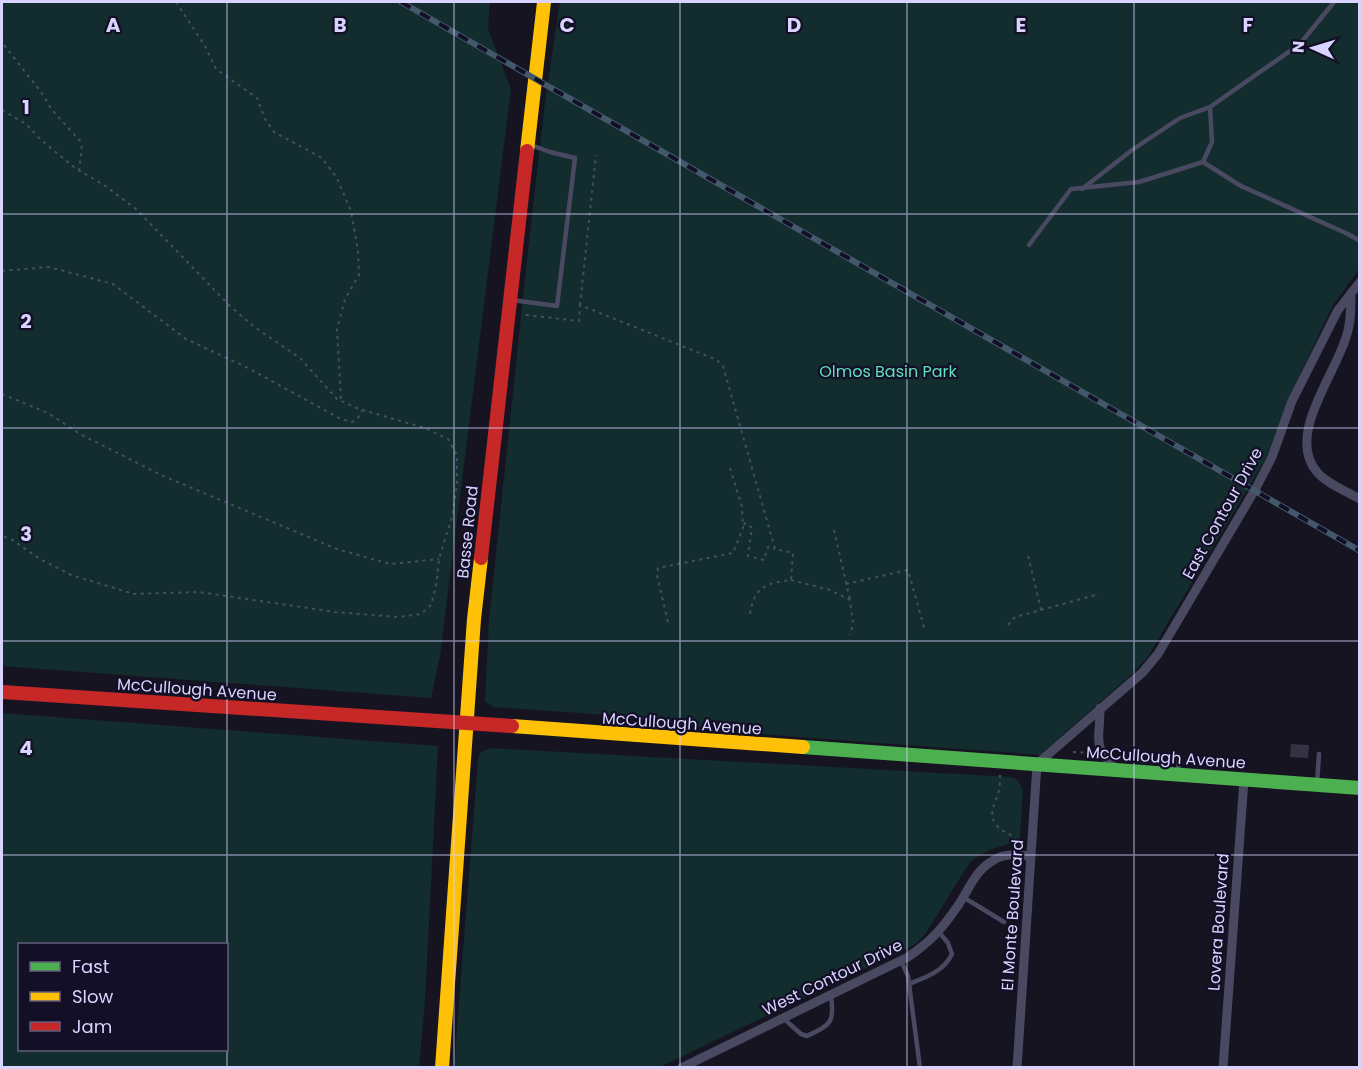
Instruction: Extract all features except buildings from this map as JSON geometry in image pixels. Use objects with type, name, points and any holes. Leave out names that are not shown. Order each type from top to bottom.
[{"type":"main road","name":"Basse Road","points":[[442,1068],[474,619],[544,2]]},
{"type":"main road","name":"McCullough Avenue","points":[[2,692],[468,723],[1359,788]]},
{"type":"street","name":"East Contour Drive","points":[[1037,764],[1142,673],[1158,654],[1269,464],[1292,401],[1338,310],[1359,282]]},
{"type":"street","points":[[1351,293],[1347,335],[1309,423],[1306,443],[1310,462],[1318,474],[1359,499]]},
{"type":"street","points":[[1100,708],[1098,744],[1103,756],[1118,771]]},
{"type":"street","name":"El Monte Boulevard","points":[[1017,1068],[1037,764]]},
{"type":"street","name":"Lovera Boulevard","points":[[1222,1068],[1244,780]]},
{"type":"street","name":"West Contour Drive","points":[[681,1068],[698,1064],[783,1018],[901,961],[930,942],[963,897],[975,876],[994,860],[1003,856],[1031,855]]},
{"type":"lane","points":[[1082,189],[1132,150],[1180,118],[1210,107],[1300,44],[1334,2]]},
{"type":"lane","points":[[1029,244],[1071,189],[1139,182],[1203,162],[1212,142],[1210,107]]},
{"type":"lane","points":[[509,300],[557,306],[575,158],[527,145]]},
{"type":"lane","points":[[1203,162],[1241,186],[1348,234],[1359,242]]},
{"type":"lane","points":[[1178,775],[1179,754]]},
{"type":"lane","points":[[1317,785],[1319,754]]},
{"type":"lane","points":[[963,897],[1004,922]]},
{"type":"lane","points":[[909,984],[933,975],[948,963],[952,954],[948,943],[939,932]]},
{"type":"lane","points":[[901,961],[908,976],[920,1068]]},
{"type":"lane","points":[[783,1018],[801,1034],[807,1036],[828,1026],[832,1020],[831,995]]},
{"type":"path","points":[[177,2],[205,46],[216,69],[257,98],[264,119],[274,132],[322,158],[337,178],[351,211],[358,251],[359,275],[345,299],[337,329],[341,400]]},
{"type":"path","points":[[2,38],[4,45],[41,92],[52,110],[80,141],[82,149],[79,170]]},
{"type":"path","points":[[2,110],[26,124],[40,139],[79,170],[136,209],[230,306],[253,326],[300,358],[341,400],[363,410],[425,428],[448,439],[457,455],[457,485],[452,517],[439,559],[436,587],[431,605],[422,614],[398,617],[374,616],[199,592],[134,594],[70,575],[2,536]]},
{"type":"path","points":[[525,315],[579,321],[596,155]]},
{"type":"path","points":[[2,271],[49,267],[113,284],[186,339],[248,368],[307,402],[352,422],[363,410]]},
{"type":"path","points":[[580,305],[717,360],[723,366],[775,549]]},
{"type":"path","points":[[2,394],[48,414],[80,434],[161,475],[337,549],[390,564],[439,559]]},
{"type":"path","points":[[730,468],[742,507],[743,528]]},
{"type":"path","points":[[668,622],[657,575],[658,568],[733,554],[745,523],[752,528],[748,556],[764,560],[768,547],[793,553],[791,580]]},
{"type":"path","points":[[834,530],[850,600],[853,624],[850,635]]},
{"type":"path","points":[[1028,555],[1041,610]]},
{"type":"path","points":[[846,584],[908,570],[925,631]]},
{"type":"path","points":[[750,614],[752,602],[760,588],[775,582],[791,580],[830,590],[850,600]]},
{"type":"path","points":[[1008,625],[1015,617],[1099,594]]},
{"type":"path","points":[[1073,752],[1094,752]]},
{"type":"path","points":[[1000,775],[999,792],[992,806],[993,818],[1000,829],[1018,842]]},
{"type":"green space","points":[[2,2],[490,2],[488,29],[511,89],[440,656],[431,698],[2,666]]},
{"type":"green space","name":"Olmos Basin Park","points":[[560,2],[1359,2],[1359,269],[1332,307],[1290,396],[1269,453],[1147,658],[1040,755],[758,734],[595,714],[493,707],[485,701],[489,620],[527,260],[545,102]]},
{"type":"green space","points":[[2,713],[438,746],[425,1001],[419,1067],[2,1067]]},
{"type":"green space","points":[[490,748],[1012,777],[1023,789],[1020,839],[989,851],[970,862],[926,933],[916,944],[660,1067],[454,1067],[478,759],[480,753]]},
{"type":"railway","points":[[401,2],[1360,551]]},
{"type":"traffic: fast","points":[[803,747],[1360,788]]},
{"type":"traffic: slow","points":[[527,151],[544,2]]},
{"type":"traffic: slow","points":[[442,1068],[474,619],[481,558]]},
{"type":"traffic: slow","points":[[512,726],[803,747]]},
{"type":"traffic: jam","points":[[481,558],[527,151]]},
{"type":"traffic: jam","points":[[2,692],[512,726]]}]
